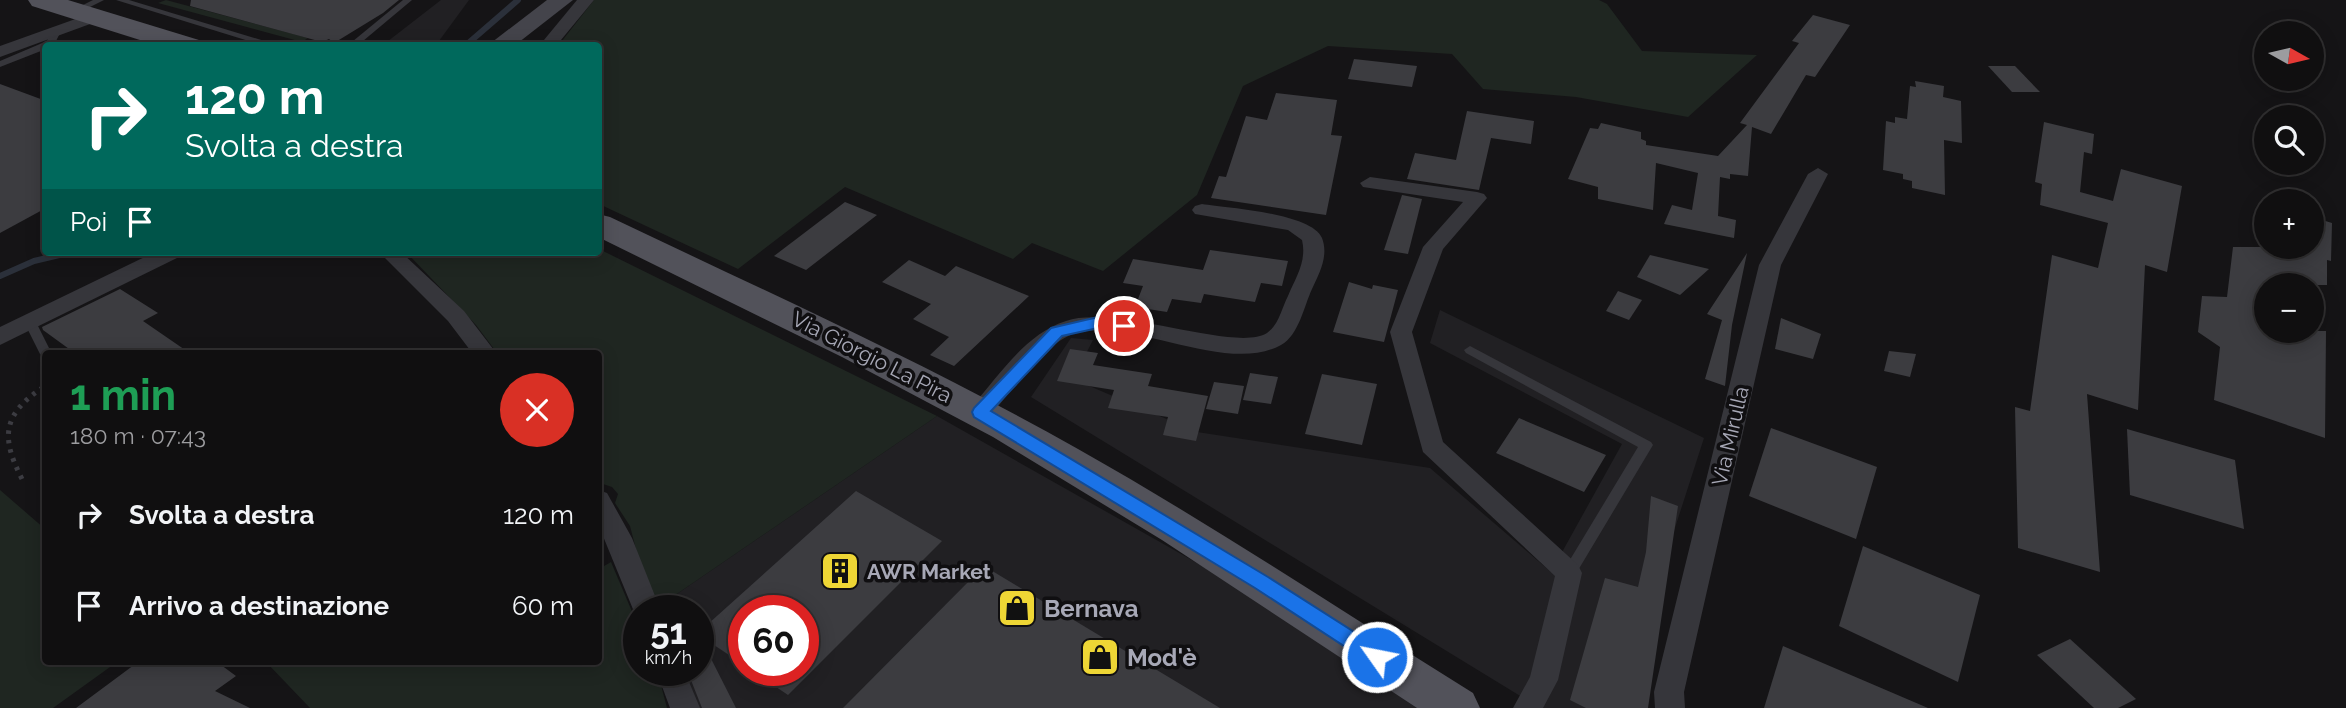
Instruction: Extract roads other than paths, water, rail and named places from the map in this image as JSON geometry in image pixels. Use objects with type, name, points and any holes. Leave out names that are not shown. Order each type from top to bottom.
[{"type":"main road","points":[[41,0],[90,9],[178,42]]},
{"type":"main road","name":"Via Giorgio La Pira","points":[[602,227],[807,324],[980,412],[1262,582],[1455,708]]},
{"type":"street","points":[[504,42],[562,0]]},
{"type":"street","points":[[550,42],[586,0]]},
{"type":"street","points":[[0,52],[56,31],[90,9]]},
{"type":"street","name":"Via Mirulla","points":[[1670,708],[1669,692],[1770,265],[1818,174]]},
{"type":"street","points":[[1370,183],[1477,198],[1433,247],[1401,332],[1432,446],[1569,573],[1544,680],[1528,708]]},
{"type":"street","points":[[980,412],[1056,332],[1074,326],[1098,322],[1225,343],[1255,344],[1273,340],[1283,328],[1315,258],[1311,237],[1294,225],[1202,210]]},
{"type":"street","points":[[0,337],[29,320],[164,256]]},
{"type":"street","points":[[393,256],[456,316],[483,350]]},
{"type":"street","points":[[602,507],[619,538],[641,595]]},
{"type":"street","points":[[676,686],[685,708]]},
{"type":"lane","points":[[356,42],[408,0]]},
{"type":"lane","points":[[126,1],[264,42]]},
{"type":"lane","points":[[51,42],[56,31]]},
{"type":"lane","points":[[0,64],[42,47]]},
{"type":"lane","points":[[29,320],[44,350]]},
{"type":"lane","points":[[1470,350],[1646,445],[1569,573]]},
{"type":"waterway","points":[[470,42],[518,0]]},
{"type":"waterway","points":[[0,276],[34,261],[55,256]]},
{"type":"place","name":"AWR Market","points":[[840,571]]},
{"type":"place","name":"Bernava","points":[[1017,608]]},
{"type":"place","name":"Mod'è","points":[[1100,657]]}]
